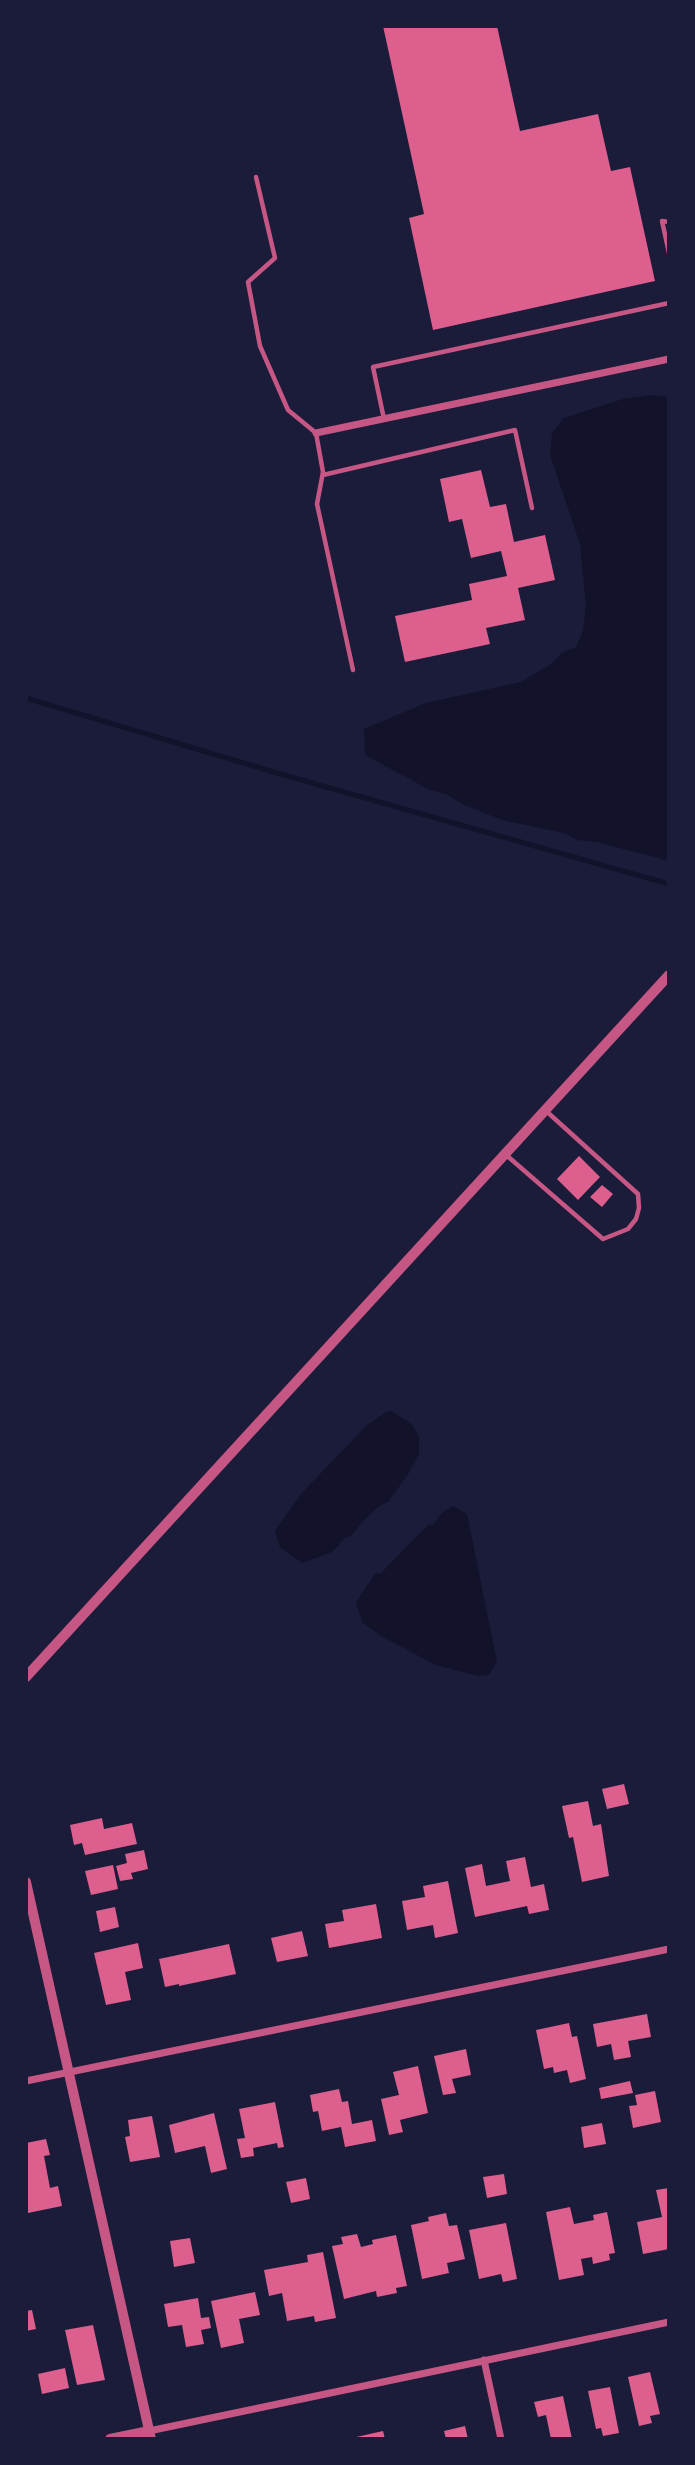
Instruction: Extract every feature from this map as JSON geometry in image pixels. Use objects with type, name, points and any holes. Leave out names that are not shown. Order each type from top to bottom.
[{"type":"street","points":[[316,433],[669,359]]},
{"type":"street","points":[[26,1676],[669,975]]},
{"type":"street","points":[[26,1882],[150,2435]]},
{"type":"street","points":[[26,2081],[669,1949]]},
{"type":"street","points":[[110,2439],[150,2435],[484,2360],[669,2322]]},
{"type":"street","points":[[484,2360],[501,2439]]},
{"type":"lane","points":[[256,177],[275,258],[248,282],[260,346],[288,410],[316,433],[323,475],[317,504],[353,670]]},
{"type":"lane","points":[[669,222],[662,221],[669,253]]},
{"type":"lane","points":[[384,419],[373,368],[669,303]]},
{"type":"lane","points":[[323,475],[516,430],[532,508]]},
{"type":"lane","points":[[504,1153],[603,1239],[628,1229],[636,1219],[639,1208],[638,1194],[545,1109]]},
{"type":"shaded area","points":[[652,395],[669,397],[669,861],[597,842],[577,840],[564,833],[502,820],[462,804],[365,755],[364,729],[426,703],[521,682],[551,664],[562,653],[576,647],[583,631],[586,606],[580,544],[550,455],[552,433],[564,418],[623,399]]},
{"type":"shaded area","points":[[391,1411],[413,1425],[419,1438],[419,1454],[408,1474],[389,1501],[378,1507],[332,1552],[302,1563],[280,1547],[275,1531],[301,1494],[366,1426]]},
{"type":"shaded area","points":[[453,1506],[467,1514],[497,1662],[489,1675],[479,1676],[436,1665],[381,1636],[362,1622],[356,1602],[375,1574],[381,1573],[427,1526],[434,1524],[442,1513]]},
{"type":"building","points":[[383,26],[497,26],[520,131],[598,114],[611,171],[630,167],[655,281],[433,330],[409,218],[424,214]]},
{"type":"building","points":[[481,470],[490,507],[506,504],[514,542],[545,535],[555,580],[518,588],[525,620],[486,628],[490,644],[405,662],[395,616],[472,600],[469,584],[507,576],[501,551],[471,558],[462,519],[449,522],[440,479]]},
{"type":"building","points":[[579,1156],[600,1177],[578,1200],[557,1179]]},
{"type":"building","points":[[602,1185],[613,1194],[602,1207],[590,1197]]},
{"type":"building","points":[[624,1784],[629,1804],[607,1809],[602,1789]]},
{"type":"building","points":[[588,1801],[593,1826],[601,1824],[609,1876],[582,1882],[573,1837],[569,1838],[562,1806]]},
{"type":"building","points":[[102,1818],[104,1829],[132,1823],[137,1844],[85,1855],[82,1843],[74,1845],[70,1825]]},
{"type":"building","points":[[144,1850],[148,1869],[131,1873],[133,1879],[120,1881],[116,1866],[127,1863],[125,1854]]},
{"type":"building","points":[[525,1857],[531,1887],[544,1884],[549,1910],[529,1914],[527,1906],[475,1917],[465,1868],[482,1864],[486,1886],[510,1881],[506,1861]]},
{"type":"building","points":[[113,1865],[118,1889],[91,1895],[85,1871]]},
{"type":"building","points":[[448,1881],[458,1933],[435,1938],[433,1925],[407,1930],[402,1901],[425,1897],[423,1886]]},
{"type":"building","points":[[376,1904],[382,1938],[329,1948],[325,1924],[344,1921],[342,1910]]},
{"type":"building","points":[[115,1907],[119,1927],[100,1932],[96,1911]]},
{"type":"building","points":[[302,1931],[308,1956],[277,1962],[271,1938]]},
{"type":"building","points":[[138,1943],[143,1968],[125,1972],[131,2000],[106,2005],[94,1953]]},
{"type":"building","points":[[229,1944],[236,1974],[165,1987],[159,1959]]},
{"type":"building","points":[[647,2014],[651,2037],[628,2041],[631,2057],[614,2060],[611,2044],[597,2047],[593,2024]]},
{"type":"building","points":[[569,2023],[572,2037],[577,2036],[586,2079],[570,2083],[567,2070],[554,2073],[553,2067],[544,2069],[536,2030]]},
{"type":"building","points":[[466,2049],[471,2075],[452,2079],[456,2093],[443,2095],[434,2056]]},
{"type":"building","points":[[418,2066],[428,2113],[400,2120],[403,2132],[389,2135],[381,2099],[399,2095],[393,2072]]},
{"type":"building","points":[[630,2081],[633,2093],[601,2099],[599,2088]]},
{"type":"building","points":[[339,2089],[342,2102],[348,2101],[352,2124],[372,2120],[376,2141],[345,2147],[341,2127],[322,2131],[318,2111],[313,2112],[310,2095]]},
{"type":"building","points":[[655,2091],[661,2122],[633,2128],[629,2106],[637,2105],[635,2095]]},
{"type":"building","points":[[275,2102],[284,2147],[278,2148],[277,2143],[253,2148],[254,2156],[241,2158],[237,2139],[245,2138],[239,2109]]},
{"type":"building","points":[[214,2113],[227,2169],[211,2173],[205,2146],[175,2153],[169,2125]]},
{"type":"building","points":[[152,2116],[160,2157],[130,2162],[125,2137],[130,2136],[128,2120]]},
{"type":"building","points":[[602,2123],[606,2144],[584,2148],[581,2127]]},
{"type":"building","points":[[46,2139],[50,2155],[44,2156],[50,2188],[58,2186],[62,2206],[28,2213],[26,2143]]},
{"type":"building","points":[[504,2174],[507,2194],[487,2198],[483,2177]]},
{"type":"building","points":[[306,2178],[310,2199],[291,2203],[286,2182]]},
{"type":"building","points":[[669,2188],[669,2249],[643,2254],[637,2222],[662,2217],[656,2190]]},
{"type":"building","points":[[570,2207],[574,2224],[594,2220],[593,2215],[607,2212],[615,2253],[609,2254],[610,2260],[593,2264],[592,2257],[581,2259],[584,2275],[559,2280],[546,2212]]},
{"type":"building","points":[[446,2213],[449,2226],[457,2225],[465,2259],[447,2263],[449,2273],[422,2279],[411,2225]]},
{"type":"building","points":[[506,2223],[517,2279],[503,2282],[501,2274],[479,2279],[469,2230]]},
{"type":"building","points":[[357,2234],[361,2247],[373,2244],[372,2240],[396,2235],[407,2286],[396,2288],[397,2293],[377,2297],[376,2291],[344,2299],[332,2246],[343,2244],[341,2237]]},
{"type":"building","points":[[190,2238],[195,2263],[174,2267],[170,2241]]},
{"type":"building","points":[[323,2252],[336,2318],[315,2322],[314,2316],[287,2321],[282,2293],[269,2296],[264,2270],[308,2262],[307,2255]]},
{"type":"building","points":[[255,2292],[260,2315],[239,2319],[244,2343],[221,2348],[211,2301]]},
{"type":"building","points":[[198,2298],[201,2318],[209,2317],[211,2328],[201,2330],[204,2344],[186,2347],[182,2325],[168,2327],[164,2304]]},
{"type":"building","points":[[32,2310],[36,2329],[26,2331],[26,2311]]},
{"type":"building","points":[[93,2325],[105,2380],[77,2385],[65,2330]]},
{"type":"building","points":[[65,2368],[69,2388],[42,2394],[38,2374]]},
{"type":"building","points":[[650,2372],[660,2414],[650,2416],[652,2423],[639,2426],[628,2377]]},
{"type":"building","points":[[610,2387],[619,2433],[603,2436],[601,2428],[596,2429],[588,2391]]},
{"type":"building","points":[[563,2396],[572,2439],[551,2439],[546,2415],[538,2417],[534,2402]]},
{"type":"building","points":[[465,2426],[468,2439],[446,2439],[444,2431]]},
{"type":"building","points":[[383,2431],[385,2439],[352,2439],[352,2438]]},
{"type":"waterway","points":[[26,698],[277,773],[669,884]]}]
